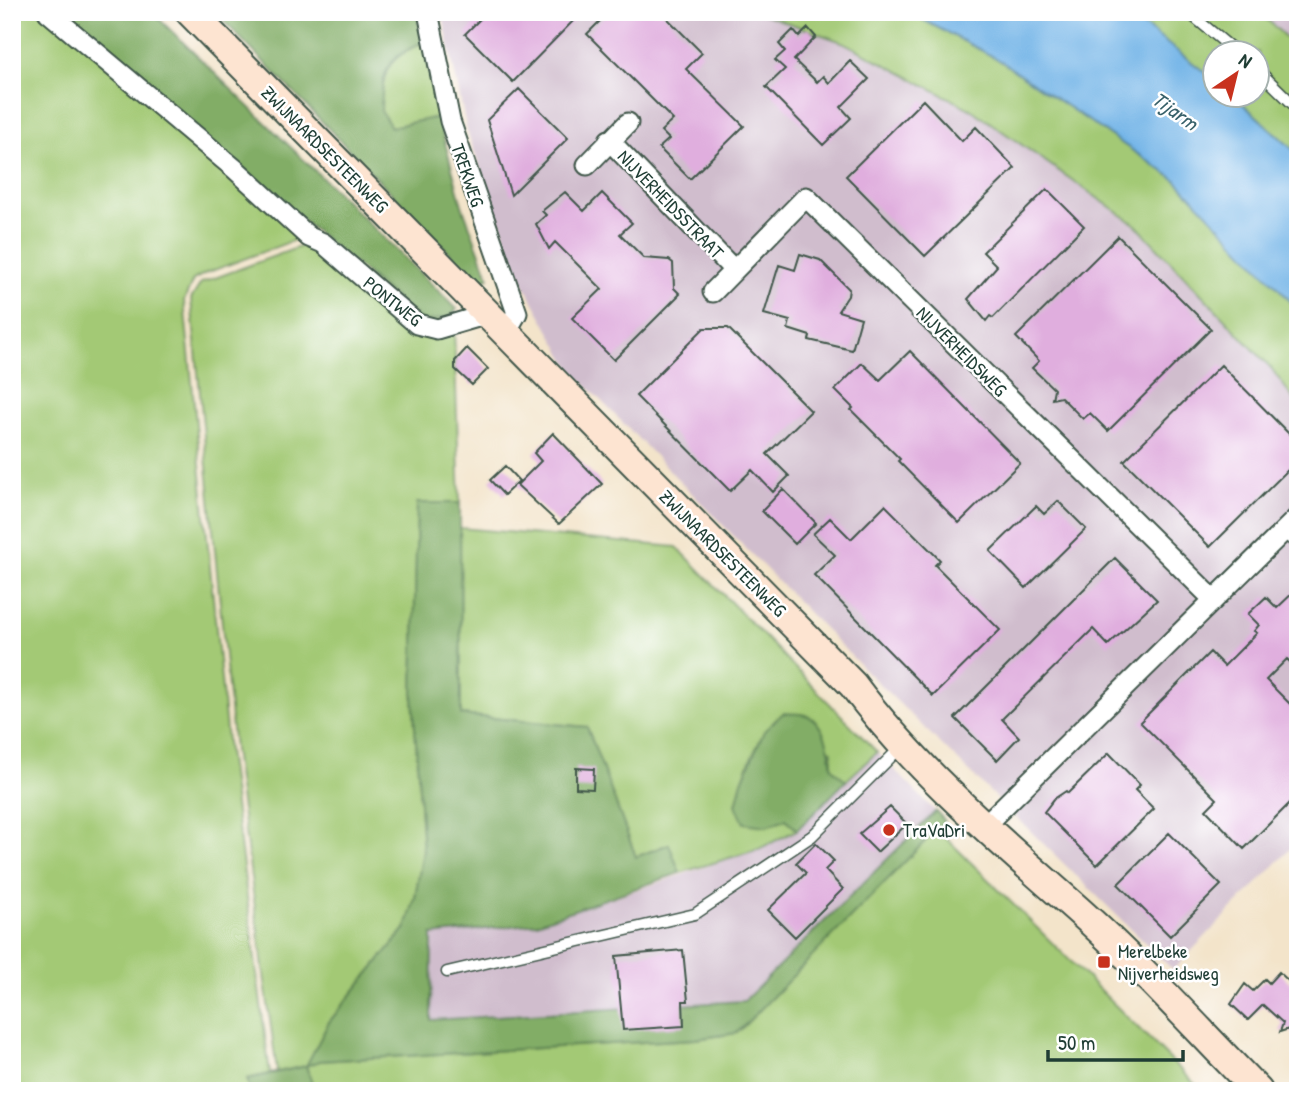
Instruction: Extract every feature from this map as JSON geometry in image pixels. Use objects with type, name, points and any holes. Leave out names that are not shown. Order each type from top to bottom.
[{"type":"main road","name":"ZWIJNAARDSESTEENWEG","points":[[190,12],[853,685],[903,745],[1029,870],[1079,911],[1258,1091]]},
{"type":"street","name":"PONTWEG","points":[[47,12],[235,169],[309,237],[323,243],[426,327],[437,329],[497,323]]},
{"type":"street","name":"TREKWEG","points":[[428,12],[450,121],[517,313],[497,323]]},
{"type":"street","points":[[587,165],[628,123]]},
{"type":"street","name":"NIJVERHEIDSSTRAAT","points":[[609,140],[733,269]]},
{"type":"street","name":"NIJVERHEIDSWEG","points":[[713,292],[806,197],[1213,599]]},
{"type":"street","points":[[984,825],[1298,517]]},
{"type":"lane","points":[[1188,12],[1219,38]]},
{"type":"lane","points":[[1272,84],[1298,109]]},
{"type":"lane","points":[[1283,531],[1298,546]]},
{"type":"lane","points":[[447,972],[695,914],[812,836],[903,745]]},
{"type":"shaded area","points":[[442,12],[758,12],[845,43],[972,110],[1136,226],[1271,368],[1298,405],[1298,841],[1173,970],[866,671],[572,371],[519,276],[467,131]]},
{"type":"shaded area","points":[[1259,12],[1298,12],[1298,49]]},
{"type":"shaded area","points":[[877,752],[945,821],[737,1033],[400,1056],[431,1020],[432,935],[537,923],[759,849],[797,830]]},
{"type":"green space","points":[[12,12],[54,12],[306,236],[206,273],[193,280],[184,301],[228,751],[270,1074],[247,1079],[251,1091],[12,1091]]},
{"type":"green space","points":[[54,12],[152,12],[457,309],[450,317],[424,322]]},
{"type":"green space","points":[[215,12],[416,12],[423,42],[400,55],[388,68],[383,85],[381,111],[391,127],[438,117],[462,205],[489,278],[478,282]]},
{"type":"green space","points":[[758,12],[908,12],[996,58],[1176,180],[1298,309],[1298,405],[1271,368],[1136,225],[972,110],[845,43]]},
{"type":"green space","points":[[1126,12],[1259,12],[1298,49],[1298,154],[1247,108],[1272,108],[1272,38],[1202,38],[1202,70]]},
{"type":"green space","points":[[423,42],[438,117],[391,127],[380,111],[388,68],[400,55]]},
{"type":"green space","points":[[302,246],[313,246],[454,329],[460,503],[417,503],[413,696],[423,851],[415,898],[406,928],[329,1022],[307,1065],[320,1061],[696,1039],[737,1033],[937,829],[1202,1091],[315,1091],[306,1066],[277,1072],[234,750],[191,299],[201,283]]},
{"type":"green space","points":[[417,503],[460,503],[461,715],[587,727],[636,857],[669,844],[680,873],[537,923],[432,935],[431,1020],[744,1001],[936,811],[945,821],[737,1033],[696,1039],[320,1061],[306,1066],[329,1022],[406,928],[415,898],[423,851],[413,696]]},
{"type":"green space","points":[[460,528],[677,547],[877,752],[846,781],[832,768],[832,751],[783,714],[765,734],[752,755],[736,805],[766,826],[786,818],[797,830],[759,849],[680,873],[668,844],[636,857],[587,727],[461,715]]},
{"type":"green space","points":[[783,713],[806,715],[818,724],[828,746],[832,768],[846,781],[797,830],[786,819],[766,826],[744,823],[736,805],[742,781],[764,731]]},
{"type":"green space","points":[[306,1066],[315,1091],[251,1091],[247,1079]]},
{"type":"water","name":"Tijarm","points":[[908,12],[1126,12],[1202,70],[1202,108],[1247,108],[1298,154],[1298,309],[1176,180],[996,58]]},
{"type":"building","points":[[487,12],[582,12],[513,82],[465,34]]},
{"type":"building","points":[[609,12],[661,12],[702,53],[686,69],[744,126],[690,179],[659,148],[669,139],[661,131],[673,120],[587,34]]},
{"type":"building","points":[[808,28],[816,37],[794,60],[817,82],[823,76],[829,83],[850,61],[869,79],[841,107],[851,118],[823,145],[766,87],[785,69],[775,60],[785,51],[779,44],[793,30],[799,37]]},
{"type":"building","points":[[519,89],[568,138],[511,195],[487,120]]},
{"type":"building","points":[[923,100],[962,141],[976,127],[1015,168],[925,256],[846,176]]},
{"type":"building","points":[[1047,189],[1084,226],[993,318],[990,316],[986,321],[968,299],[997,266],[983,252]]},
{"type":"building","points":[[565,192],[584,211],[602,193],[632,223],[620,234],[644,258],[669,260],[673,263],[674,288],[680,294],[614,360],[572,318],[602,289],[555,242],[549,249],[536,224],[546,215],[542,211]]},
{"type":"building","points":[[1118,236],[1211,329],[1108,431],[1090,413],[1083,419],[1061,397],[1052,399],[1054,389],[1032,368],[1039,361],[1016,337]]},
{"type":"building","points":[[800,254],[820,260],[849,289],[848,296],[838,311],[861,318],[852,350],[809,340],[810,336],[788,329],[790,321],[764,314],[779,265],[795,270]]},
{"type":"building","points":[[704,328],[728,328],[811,411],[767,454],[789,476],[773,492],[752,470],[730,491],[636,396]]},
{"type":"building","points":[[467,348],[488,369],[472,385],[455,369],[455,361]]},
{"type":"building","points":[[910,351],[1020,463],[959,523],[898,461],[900,459],[835,390],[862,363],[880,380]]},
{"type":"building","points":[[1221,365],[1298,443],[1298,460],[1210,547],[1124,461]]},
{"type":"building","points":[[553,433],[602,484],[559,524],[517,485],[541,461],[534,453]]},
{"type":"building","points":[[505,466],[519,481],[504,495],[490,480]]},
{"type":"building","points":[[783,489],[816,523],[795,544],[762,511]]},
{"type":"building","points":[[1058,501],[1086,529],[1026,588],[990,551],[1036,506],[1044,514]]},
{"type":"building","points":[[885,505],[940,560],[935,565],[1000,630],[933,696],[814,575],[835,555],[813,534],[830,518],[851,539]]},
{"type":"building","points":[[1115,558],[1157,600],[1108,645],[1093,629],[1002,719],[1019,737],[997,760],[955,718]]},
{"type":"building","points":[[1298,588],[1298,670],[1287,659],[1266,680],[1298,712],[1298,795],[1244,849],[1206,810],[1217,799],[1140,722],[1210,652],[1224,666],[1257,633],[1254,631],[1259,625],[1248,614],[1266,597],[1277,608]]},
{"type":"building","points":[[1109,753],[1140,785],[1135,790],[1154,809],[1097,865],[1044,812],[1054,799],[1066,791],[1068,793]]},
{"type":"building","points":[[576,768],[594,769],[593,789],[576,788]]},
{"type":"building","points":[[890,807],[907,824],[877,852],[859,834]]},
{"type":"building","points":[[1169,833],[1221,885],[1170,936],[1118,884]]},
{"type":"building","points":[[816,843],[834,861],[825,870],[843,889],[795,937],[768,910],[806,873],[796,863]]},
{"type":"building","points":[[683,950],[688,1001],[683,1001],[684,1026],[623,1030],[616,956]]},
{"type":"building","points":[[1279,972],[1298,990],[1298,1038],[1289,1029],[1280,1032],[1283,1023],[1263,1005],[1248,1020],[1231,1004],[1245,984],[1253,991],[1265,979],[1269,983]]},
{"type":"place","name":"TraVaDri","points":[[889,830]]},
{"type":"place","name":"Merelbeke Nijverheidsweg","points":[[1104,962]]}]
